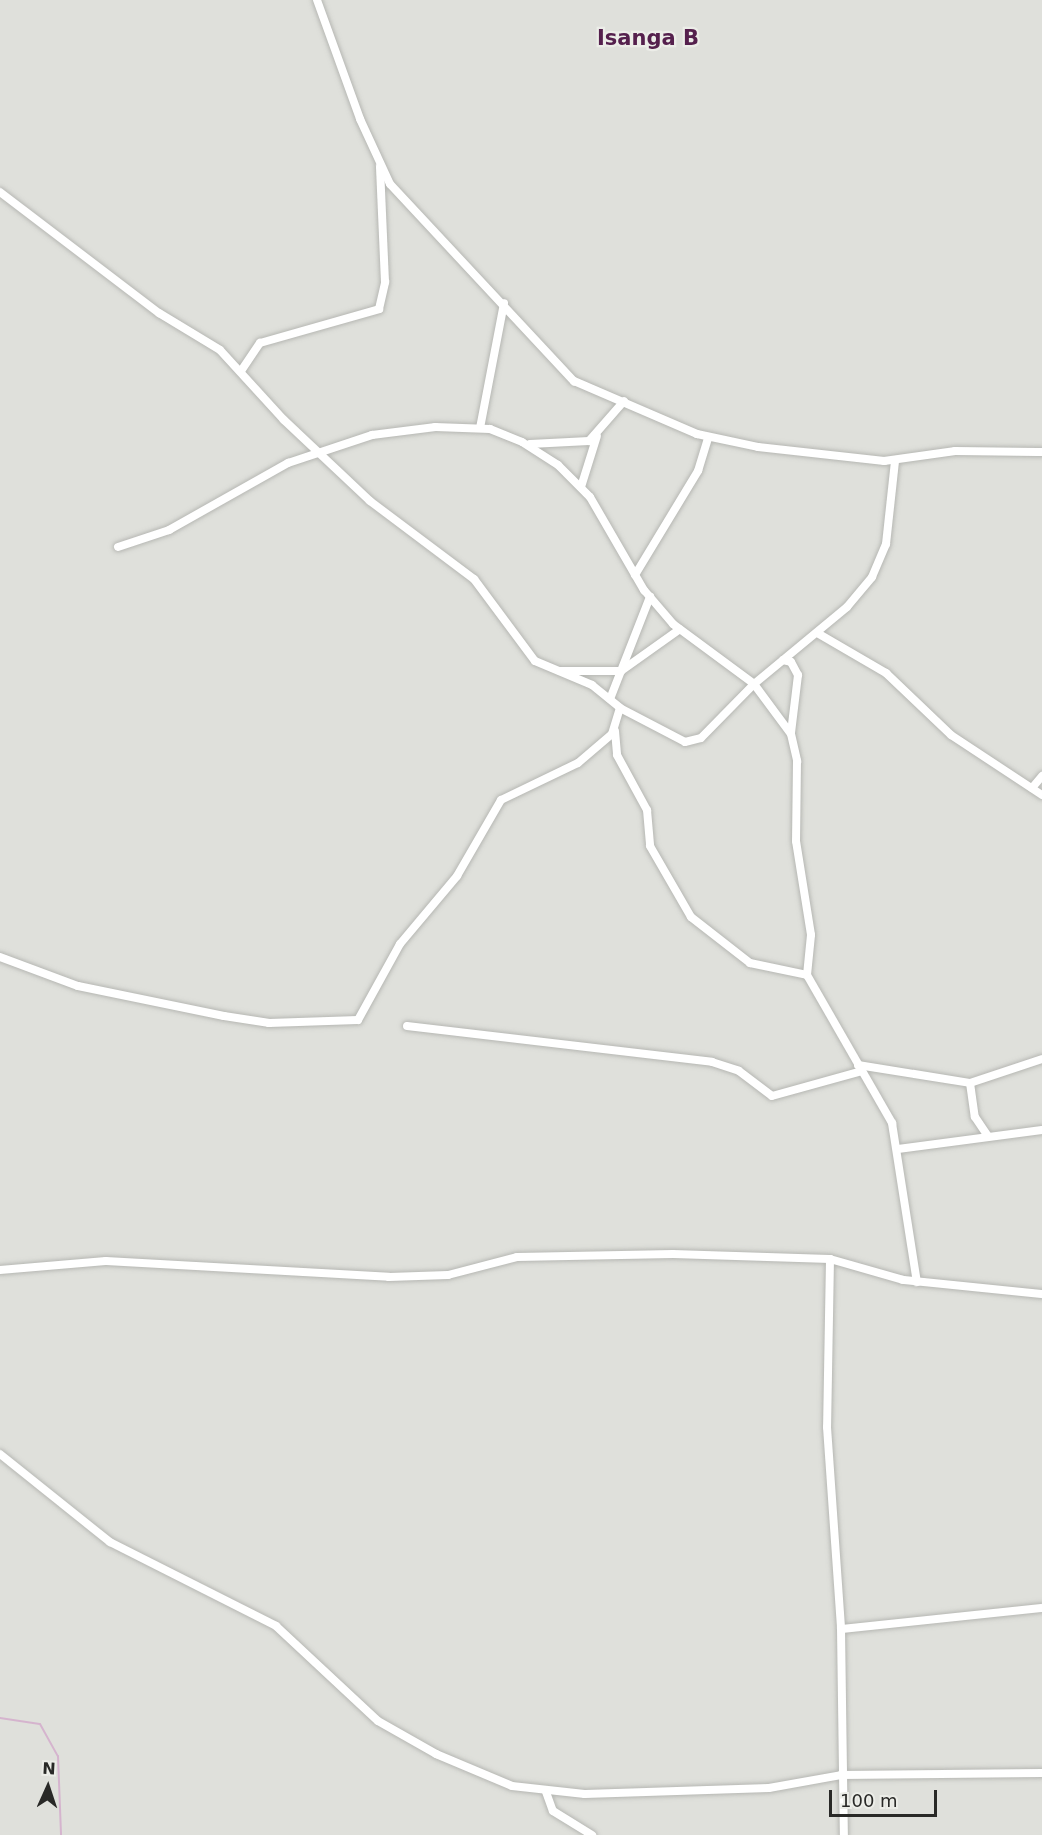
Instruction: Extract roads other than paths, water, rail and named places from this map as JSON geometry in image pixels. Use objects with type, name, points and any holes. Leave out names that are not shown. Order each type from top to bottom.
[{"type":"street","points":[[317,0],[380,165],[409,210],[504,303],[566,375],[605,397],[624,401],[708,438],[895,461],[955,451],[1042,452]]},
{"type":"street","points":[[241,371],[260,343],[380,309],[385,282],[380,165]]},
{"type":"street","points":[[0,192],[159,313],[210,342],[381,510],[474,579],[501,610],[530,657],[556,672],[592,685],[620,708],[691,743],[754,684],[819,634],[861,591],[883,555],[895,461]]},
{"type":"street","points":[[480,428],[504,303]]},
{"type":"street","points":[[580,487],[598,434],[624,401]]},
{"type":"street","points":[[118,547],[169,530],[214,501],[319,450],[416,428],[480,428],[527,444],[580,487],[650,597],[680,629],[754,684],[791,734]]},
{"type":"street","points":[[527,444],[578,442],[598,434]]},
{"type":"street","points":[[635,575],[698,471],[708,438]]},
{"type":"street","points":[[610,699],[650,597]]},
{"type":"street","points":[[556,672],[621,670],[680,629]]},
{"type":"street","points":[[819,634],[886,673],[945,730],[1042,795]]},
{"type":"street","points":[[783,660],[791,662],[798,675],[791,734],[797,761],[796,841],[810,926],[807,975],[890,1118],[897,1149],[917,1282]]},
{"type":"street","points":[[620,708],[615,748],[647,810],[650,846],[692,917],[750,963],[807,975]]},
{"type":"street","points":[[0,957],[78,986],[224,1016],[269,1023],[358,1020],[400,944],[457,876],[501,800],[578,763],[616,726]]},
{"type":"street","points":[[1032,788],[1042,776]]},
{"type":"street","points":[[407,1026],[712,1062],[739,1071],[759,1090],[777,1096],[860,1068],[970,1083],[1042,1059]]},
{"type":"street","points":[[970,1083],[975,1118],[988,1136]]},
{"type":"street","points":[[897,1149],[1042,1130]]},
{"type":"street","points":[[0,1270],[106,1261],[389,1277],[448,1275],[517,1257],[598,1253],[830,1259],[917,1282],[1042,1294]]},
{"type":"street","points":[[830,1259],[827,1418],[841,1629],[841,1775],[844,1835]]},
{"type":"street","points":[[0,1454],[110,1542],[276,1626],[378,1721],[472,1771],[546,1792],[769,1788],[841,1775],[1042,1773]]},
{"type":"street","points":[[841,1629],[1042,1608]]},
{"type":"street","points":[[546,1792],[553,1810],[592,1835]]},
{"type":"waterway","points":[[0,1718],[40,1724],[58,1756],[61,1835]]},
{"type":"district","name":"Isanga B","points":[[648,38]]}]
